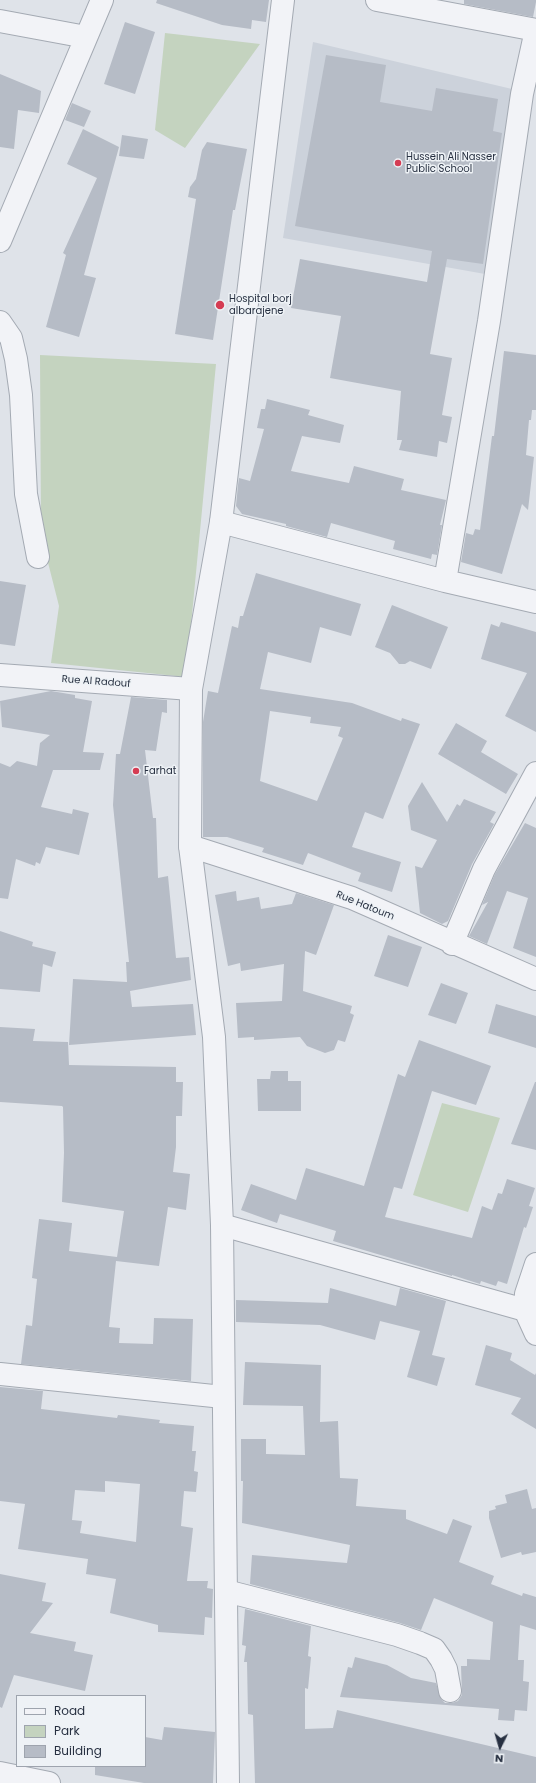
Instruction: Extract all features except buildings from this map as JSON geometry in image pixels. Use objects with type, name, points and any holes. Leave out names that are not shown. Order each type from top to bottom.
[{"type":"street","points":[[0,241],[102,0]]},
{"type":"street","points":[[228,1783],[222,1225],[214,1037],[190,846],[191,689],[221,522],[283,0]]},
{"type":"street","points":[[377,0],[536,30],[529,95],[445,581]]},
{"type":"street","points":[[0,21],[86,37]]},
{"type":"street","points":[[0,322],[11,338],[16,359],[21,395],[26,494],[38,557]]},
{"type":"street","points":[[221,522],[445,581],[536,602]]},
{"type":"street","name":"Rue Al Radouf","points":[[0,675],[191,689]]},
{"type":"street","points":[[452,944],[484,869],[536,773]]},
{"type":"street","name":"Rue Hatoum","points":[[190,846],[352,898],[452,944],[536,979]]},
{"type":"street","points":[[222,1225],[525,1310]]},
{"type":"street","points":[[536,1264],[528,1288],[525,1310],[536,1334]]},
{"type":"street","points":[[0,1374],[223,1397]]},
{"type":"street","points":[[226,1591],[397,1634],[434,1649],[446,1669],[450,1691]]},
{"type":"street","points":[[0,1773],[49,1783]]},
{"type":"shaded area","name":"Hussein Ali Nasser Public School","points":[[313,42],[512,89],[485,274],[283,238]]},
{"type":"green space","points":[[165,33],[260,44],[185,148],[155,130]]},
{"type":"green space","points":[[40,355],[216,364],[186,677],[51,663],[59,606],[41,535]]},
{"type":"green space","points":[[442,1103],[500,1118],[468,1212],[413,1195]]},
{"type":"place","name":"Hussein Ali Nasser Public School","points":[[398,163]]},
{"type":"place","name":"Hospital borj albarajene","points":[[220,305]]},
{"type":"place","name":"Farhat","points":[[136,771]]}]
